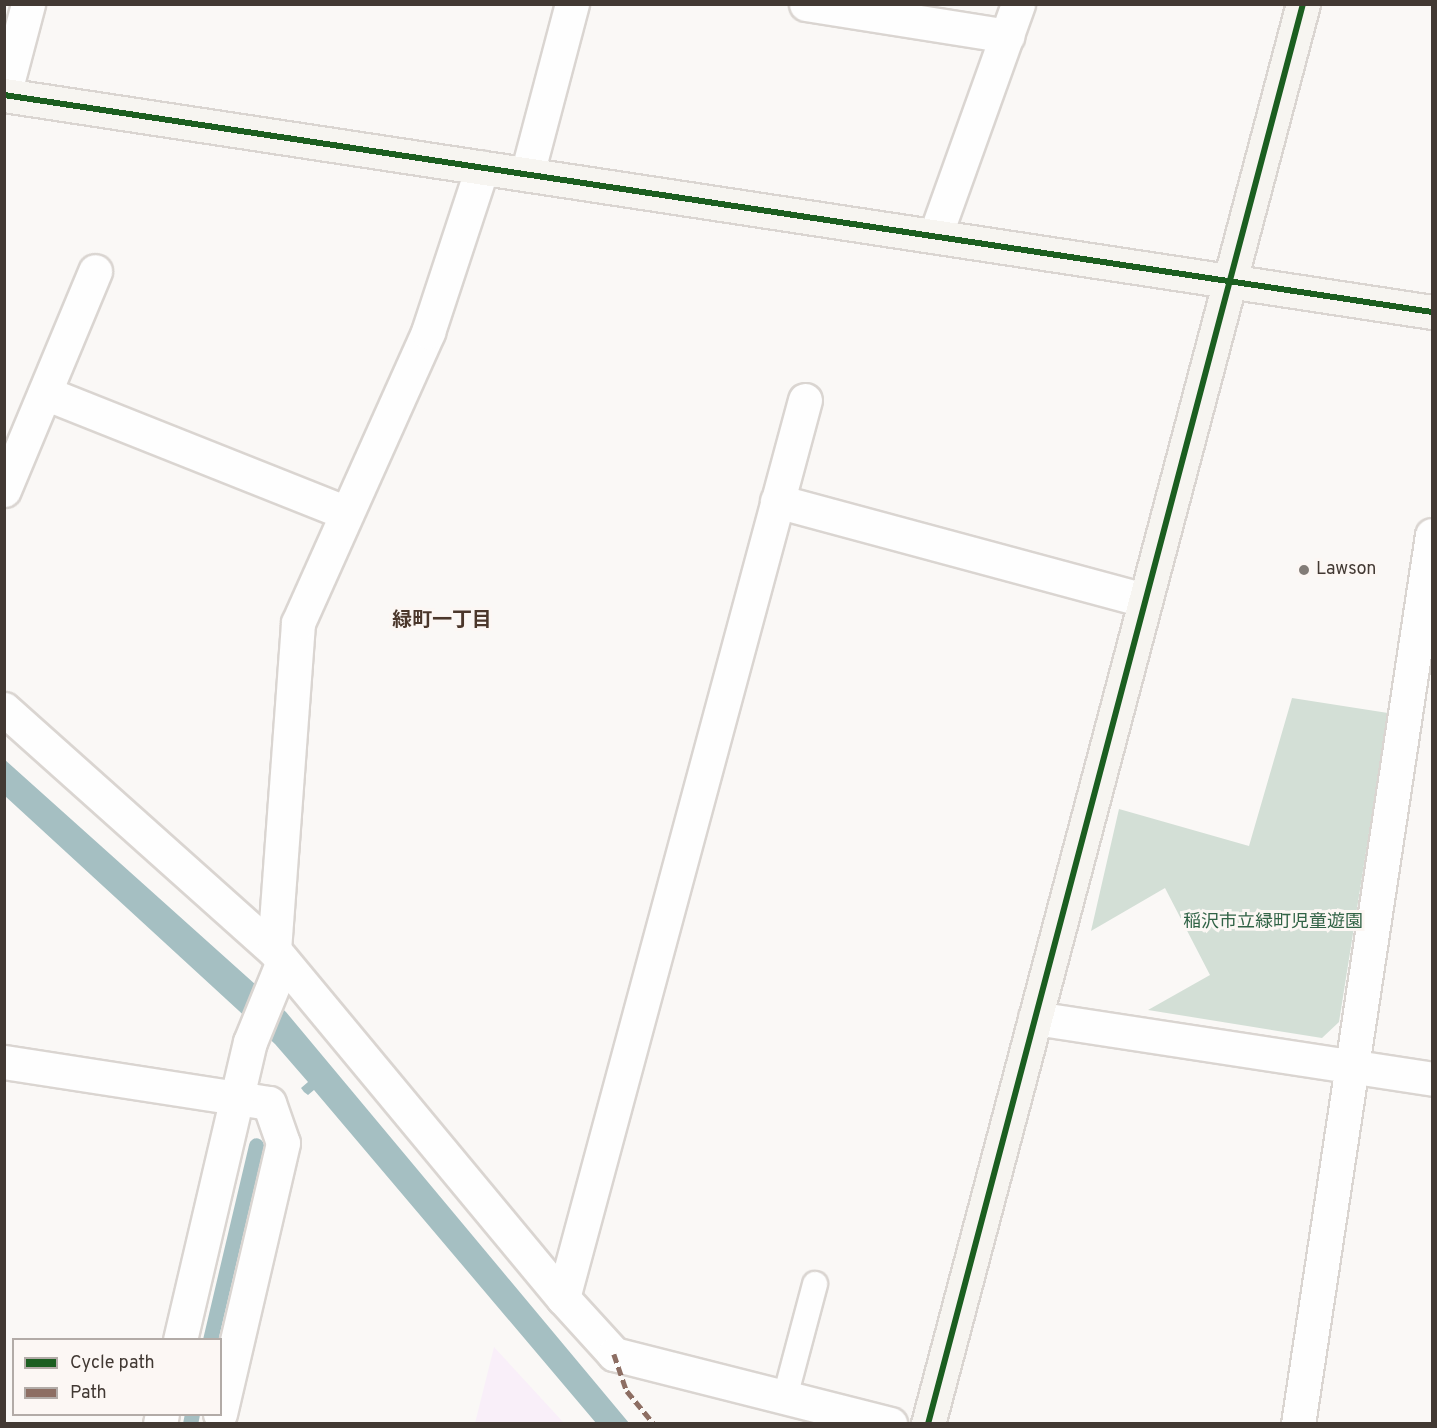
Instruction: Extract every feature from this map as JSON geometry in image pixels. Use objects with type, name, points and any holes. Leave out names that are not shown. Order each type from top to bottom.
[{"type":"street","points":[[28,4],[4,95],[1432,312]]},
{"type":"street","points":[[527,174],[572,4]]},
{"type":"street","points":[[935,236],[1018,4]]},
{"type":"street","points":[[928,1424],[1303,4]]},
{"type":"street","points":[[822,6],[1007,36]]},
{"type":"street","points":[[180,1338],[250,1042],[276,966],[298,623],[428,332],[482,168]]},
{"type":"street","points":[[4,489],[95,271]]},
{"type":"street","points":[[45,393],[346,513]]},
{"type":"street","points":[[563,1298],[805,400]]},
{"type":"street","points":[[777,501],[1145,600]]},
{"type":"street","points":[[1298,1424],[1432,548]]},
{"type":"street","points":[[4,709],[276,966],[614,1354],[891,1424]]},
{"type":"street","points":[[1035,1018],[1432,1079]]},
{"type":"street","points":[[4,1062],[269,1103],[283,1143],[222,1405]]},
{"type":"lane","points":[[785,1397],[815,1284]]},
{"type":"shaded area","points":[[494,1347],[564,1423],[475,1423]]},
{"type":"green space","name":"稲沢市立緑町児童遊園","points":[[1292,698],[1388,713],[1339,1022],[1322,1038],[1148,1010],[1210,975],[1165,888],[1091,931],[1119,809],[1249,846]]},
{"type":"water","points":[[4,759],[286,1012],[629,1423],[596,1423],[314,1090],[308,1095],[304,1092],[301,1088],[308,1082],[275,1044],[5,796]]},
{"type":"waterway","points":[[210,1338],[256,1145]]},
{"type":"waterway","points":[[190,1424],[192,1416]]},
{"type":"marked path","points":[[614,1354],[627,1391],[654,1424]]},
{"type":"cycle path","points":[[928,1424],[1303,4]]},
{"type":"cycle path","points":[[4,95],[1432,312]]},
{"type":"place","name":"Lawson","points":[[1304,570]]},
{"type":"district","name":"緑町一丁目","points":[[442,621]]}]
